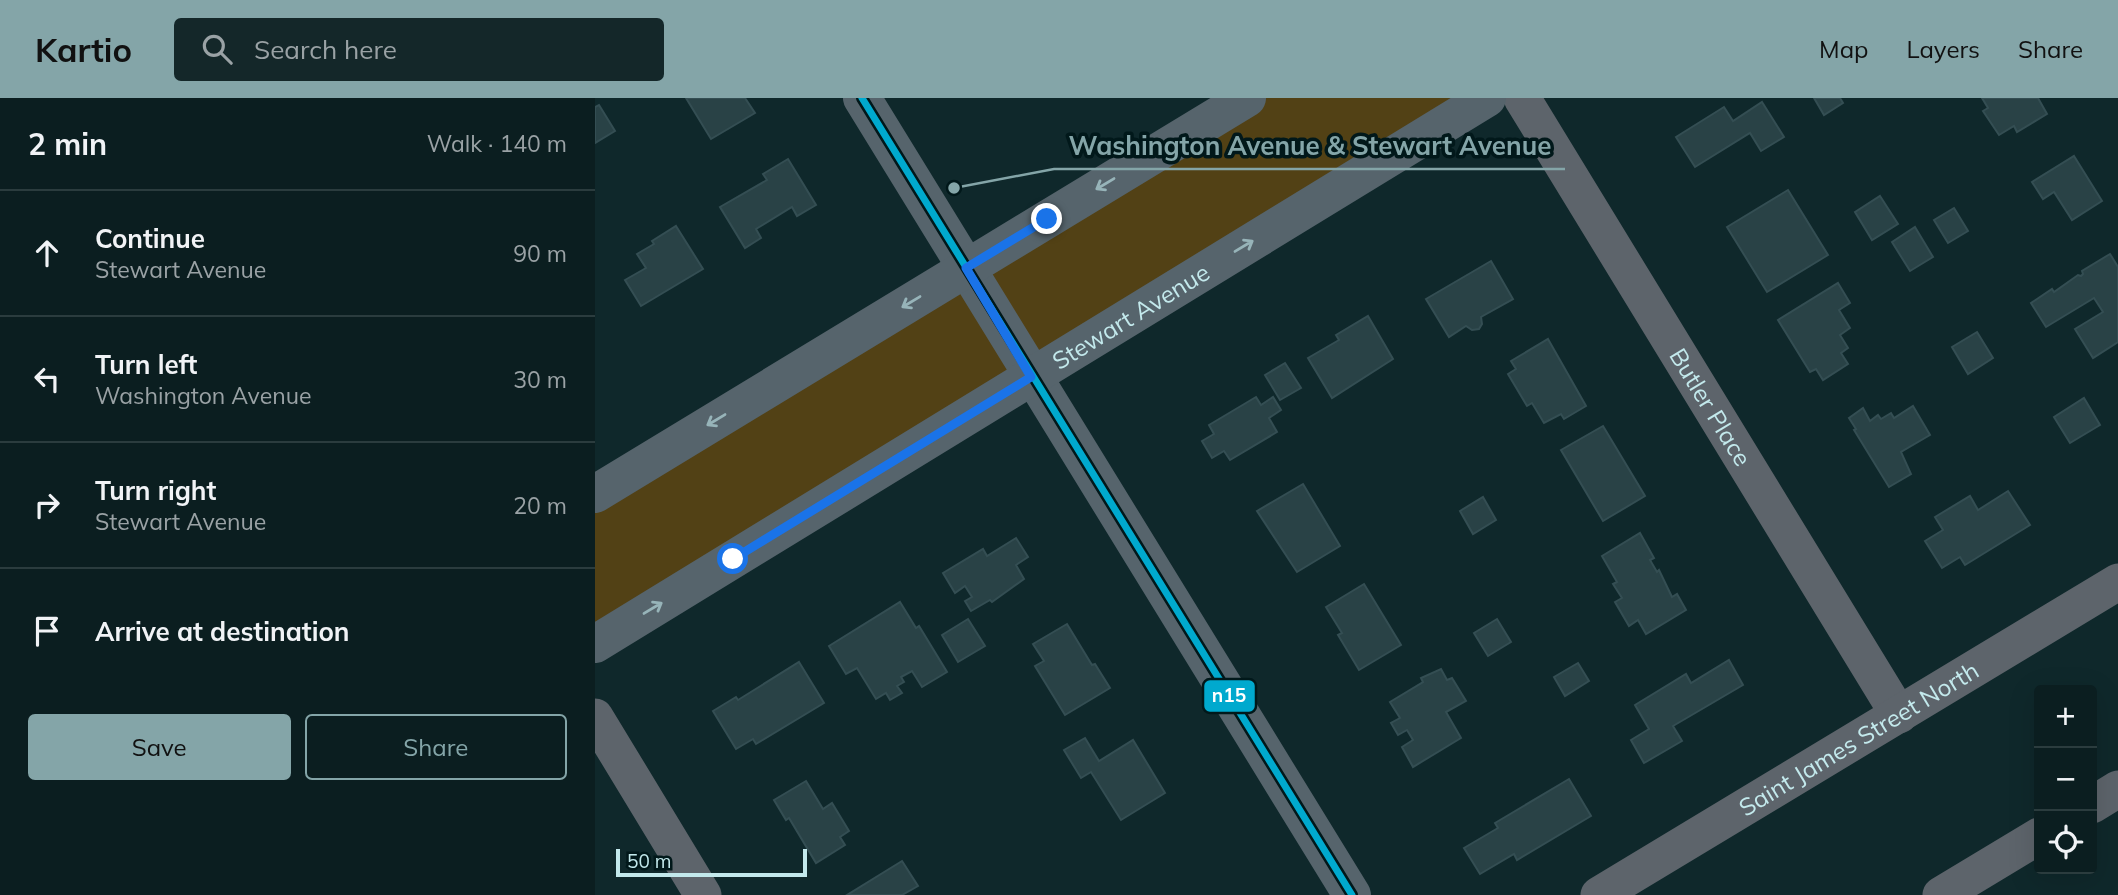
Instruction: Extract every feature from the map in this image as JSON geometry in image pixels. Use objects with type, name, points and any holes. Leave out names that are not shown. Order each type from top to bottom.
[{"type":"main road","points":[[862,98],[1031,377],[1352,895]]},
{"type":"main road","points":[[595,494],[1247,98]]},
{"type":"main road","name":"Stewart Avenue","points":[[595,644],[1487,98]]},
{"type":"street","name":"Butler Place","points":[[1522,98],[1899,715]]},
{"type":"street","name":"Saint James Street North","points":[[1599,895],[2118,582]]},
{"type":"street","points":[[595,717],[703,895]]},
{"type":"street","points":[[2097,802],[2118,789]]},
{"type":"street","points":[[1941,895],[2034,839]]},
{"type":"shaded area","points":[[1247,98],[1499,98],[595,648],[595,491]]},
{"type":"building","points":[[686,98],[745,98],[755,113],[711,139]]},
{"type":"building","points":[[1814,98],[1840,98],[1843,103],[1824,115]]},
{"type":"building","points":[[1982,98],[2038,98],[2047,114],[2017,132],[2014,126],[1999,135],[1983,111],[1988,108]]},
{"type":"building","points":[[1762,102],[1784,137],[1761,151],[1750,133],[1695,167],[1676,137],[1724,107],[1733,121]]},
{"type":"building","points":[[599,105],[615,131],[595,143],[595,107]]},
{"type":"building","points":[[2074,156],[2102,201],[2072,220],[2054,192],[2043,199],[2032,182]]},
{"type":"building","points":[[788,159],[816,205],[797,216],[792,207],[756,229],[761,238],[745,248],[720,207],[767,180],[763,174]]},
{"type":"building","points":[[1788,190],[1828,255],[1767,292],[1727,227]]},
{"type":"building","points":[[1880,196],[1898,224],[1872,240],[1855,212]]},
{"type":"building","points":[[1954,208],[1968,231],[1948,243],[1934,220]]},
{"type":"building","points":[[676,226],[703,269],[641,306],[625,280],[646,268],[637,254]]},
{"type":"building","points":[[1915,227],[1933,257],[1910,271],[1892,242]]},
{"type":"building","points":[[2110,254],[2118,267],[2118,342],[2093,358],[2075,329],[2103,312],[2094,298],[2046,327],[2031,303],[2052,289],[2054,292],[2078,275],[2081,276],[2082,271]]},
{"type":"building","points":[[1491,261],[1513,299],[1481,317],[1482,324],[1479,329],[1472,330],[1466,326],[1449,337],[1426,299]]},
{"type":"building","points":[[1838,283],[1850,303],[1839,310],[1850,328],[1840,335],[1848,348],[1841,353],[1848,364],[1823,380],[1816,369],[1810,372],[1778,320]]},
{"type":"building","points":[[1368,316],[1393,359],[1332,398],[1308,358],[1339,340],[1336,335]]},
{"type":"building","points":[[1977,332],[1993,358],[1968,374],[1952,347]]},
{"type":"building","points":[[1548,339],[1586,406],[1564,419],[1561,414],[1544,423],[1532,403],[1527,406],[1508,374],[1516,369],[1511,361]]},
{"type":"building","points":[[1285,363],[1301,388],[1280,400],[1265,375]]},
{"type":"building","points":[[1256,397],[1261,405],[1273,397],[1281,410],[1269,418],[1277,432],[1230,460],[1224,451],[1212,458],[1202,441],[1214,434],[1209,425]]},
{"type":"building","points":[[2084,398],[2100,425],[2070,443],[2054,417]]},
{"type":"building","points":[[1913,406],[1930,435],[1901,452],[1911,474],[1889,487],[1849,418],[1863,408],[1870,421],[1878,415],[1881,419],[1891,413],[1894,418]]},
{"type":"building","points":[[1603,426],[1645,496],[1603,521],[1561,450]]},
{"type":"building","points":[[1303,484],[1340,546],[1297,572],[1257,511]]},
{"type":"building","points":[[2008,491],[2030,525],[1965,565],[1960,557],[1942,568],[1925,541],[1943,530],[1935,517],[1970,496],[1978,510]]},
{"type":"building","points":[[1483,497],[1496,520],[1473,534],[1460,511]]},
{"type":"building","points":[[1640,533],[1654,558],[1650,560],[1657,572],[1659,570],[1672,597],[1677,594],[1686,610],[1646,634],[1638,620],[1629,626],[1615,602],[1622,598],[1613,584],[1617,582],[1602,556]]},
{"type":"building","points":[[1016,538],[1028,557],[1016,565],[1024,579],[992,602],[990,600],[971,611],[965,601],[972,597],[965,586],[955,593],[943,573],[983,549],[987,556]]},
{"type":"building","points":[[1364,584],[1401,645],[1359,670],[1338,635],[1342,633],[1326,607]]},
{"type":"building","points":[[900,602],[916,628],[919,626],[947,672],[922,687],[912,671],[901,677],[904,682],[897,686],[902,693],[890,700],[886,693],[876,699],[857,668],[846,674],[829,646]]},
{"type":"building","points":[[968,619],[985,646],[958,662],[942,635]]},
{"type":"building","points":[[1497,619],[1511,642],[1488,656],[1474,633]]},
{"type":"building","points":[[1067,624],[1092,665],[1095,664],[1110,688],[1065,715],[1035,666],[1044,661],[1033,644]]},
{"type":"building","points":[[1729,660],[1743,685],[1673,726],[1682,741],[1644,763],[1631,740],[1649,729],[1635,705],[1686,674],[1691,683]]},
{"type":"building","points":[[799,662],[824,703],[756,744],[753,739],[736,749],[713,711],[736,697],[738,700]]},
{"type":"building","points":[[1578,663],[1589,681],[1565,696],[1554,677]]},
{"type":"building","points":[[1441,669],[1447,680],[1452,678],[1466,701],[1446,712],[1461,738],[1413,767],[1402,747],[1413,740],[1407,730],[1398,735],[1391,723],[1400,718],[1390,702],[1423,682],[1421,678]]},
{"type":"building","points":[[1085,738],[1099,761],[1133,740],[1165,793],[1121,820],[1091,772],[1081,778],[1064,750]]},
{"type":"building","points":[[1569,779],[1591,816],[1517,860],[1514,854],[1480,874],[1464,848],[1498,828],[1495,823]]},
{"type":"building","points":[[806,781],[823,809],[832,803],[849,831],[840,837],[845,845],[816,863],[789,818],[786,820],[774,800]]},
{"type":"building","points":[[902,861],[918,886],[902,895],[847,895]]},
{"type":"transit line","name":"n15","points":[[862,98],[1352,895]]},
{"type":"place","name":"Washington Avenue & Stewart Avenue","points":[[954,188]]},
{"type":"route","points":[[733,559],[1031,377],[966,268],[1047,219]]}]
